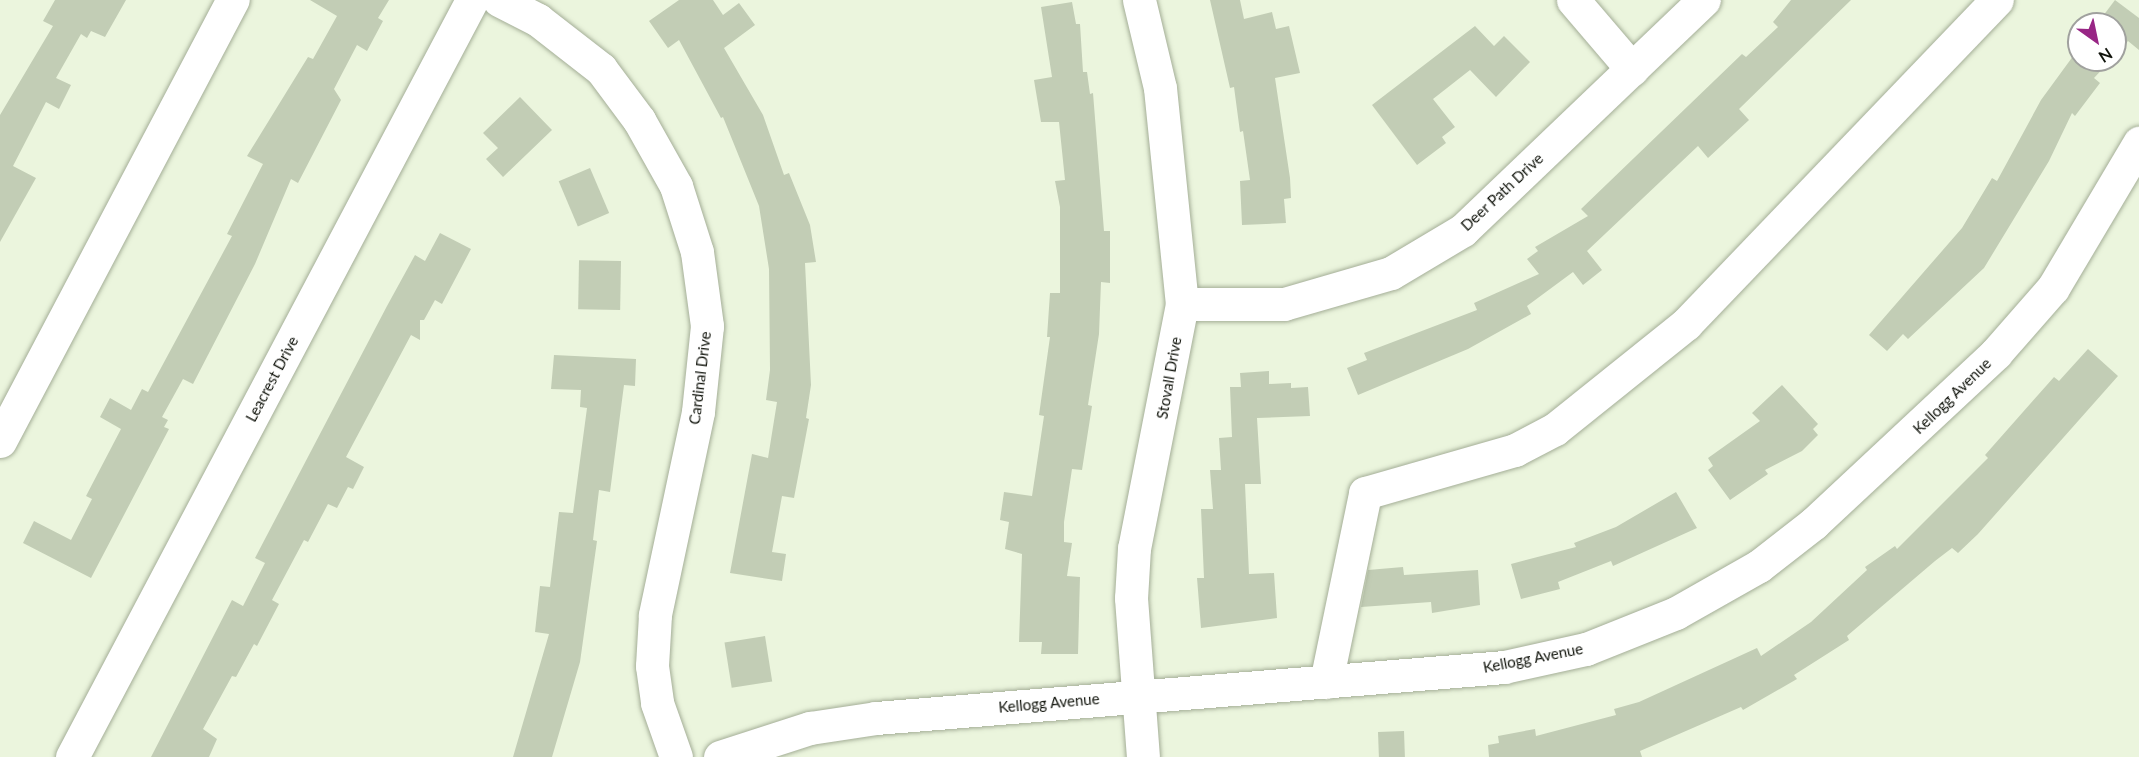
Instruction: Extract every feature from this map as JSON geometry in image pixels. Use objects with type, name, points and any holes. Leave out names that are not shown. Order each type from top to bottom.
[{"type":"street","points":[[0,441],[233,0]]},
{"type":"street","name":"Leacrest Drive","points":[[72,757],[472,0]]},
{"type":"street","name":"Cardinal Drive","points":[[499,0],[537,20],[601,69],[639,120],[676,186],[697,252],[706,326],[698,412],[655,615],[652,666],[657,703],[676,757]]},
{"type":"street","name":"Stovall Drive","points":[[1139,0],[1160,88],[1182,304],[1134,548],[1131,598],[1143,757]]},
{"type":"street","points":[[1574,0],[1632,69]]},
{"type":"street","name":"Deer Path Drive","points":[[1182,304],[1284,304],[1391,273],[1463,230],[1704,0]]},
{"type":"street","points":[[1326,682],[1365,494],[1515,450],[1555,429],[1686,324],[1996,0]]},
{"type":"street","name":"Kellogg Avenue","points":[[720,757],[810,728],[876,718],[1504,667],[1586,649],[1676,613],[1759,566],[1882,463],[1996,353],[2053,288],[2139,143]]},
{"type":"building","points":[[55,0],[126,0],[105,37],[91,31],[87,38],[81,34],[56,78],[71,85],[59,109],[46,102],[13,166],[36,178],[0,242],[0,115],[53,26],[43,21]]},
{"type":"building","points":[[310,0],[389,0],[378,18],[383,21],[367,51],[357,45],[334,89],[341,100],[298,183],[291,179],[255,264],[193,384],[183,379],[162,417],[168,420],[164,427],[169,429],[91,578],[23,543],[34,521],[71,540],[92,499],[86,496],[121,429],[100,417],[110,398],[131,410],[142,389],[148,392],[232,236],[227,234],[263,164],[247,156],[308,57],[313,59],[337,16]]},
{"type":"building","points":[[679,0],[713,0],[723,15],[739,3],[755,25],[724,48],[763,115],[784,175],[789,173],[810,225],[816,262],[805,263],[811,385],[806,418],[809,419],[794,498],[782,496],[772,552],[786,554],[782,581],[730,573],[752,454],[768,458],[777,402],[766,400],[770,370],[769,269],[759,206],[723,117],[721,118],[679,40],[668,48],[649,21]]},
{"type":"building","points":[[1210,0],[1240,0],[1244,19],[1272,12],[1276,29],[1289,26],[1300,73],[1275,78],[1290,178],[1291,198],[1284,199],[1286,223],[1242,225],[1240,181],[1250,180],[1234,87],[1230,88]]},
{"type":"building","points":[[1791,0],[1851,0],[1739,109],[1749,120],[1708,158],[1698,146],[1587,251],[1602,270],[1583,285],[1573,272],[1527,306],[1531,314],[1468,349],[1358,395],[1347,368],[1367,360],[1364,353],[1477,310],[1474,303],[1539,274],[1527,259],[1538,251],[1535,247],[1588,216],[1581,209],[1742,54],[1746,57],[1778,27],[1773,22]]},
{"type":"building","points":[[2115,0],[2139,18],[2139,50],[2127,42],[2127,12],[2106,12]]},
{"type":"building","points":[[1072,2],[1076,24],[1080,24],[1083,72],[1087,72],[1090,94],[1093,93],[1104,231],[1110,231],[1110,283],[1101,282],[1099,334],[1088,405],[1092,406],[1082,470],[1072,469],[1064,522],[1064,542],[1072,543],[1067,576],[1080,577],[1078,654],[1041,654],[1042,642],[1019,642],[1022,554],[1005,549],[1009,522],[1000,520],[1004,492],[1032,496],[1044,416],[1039,415],[1050,337],[1047,337],[1050,293],[1060,293],[1060,207],[1055,181],[1065,180],[1059,122],[1041,122],[1034,80],[1052,77],[1041,7]]},
{"type":"building","points":[[1475,26],[1494,46],[1504,36],[1530,62],[1496,97],[1470,70],[1433,99],[1455,127],[1442,137],[1446,143],[1417,165],[1372,105]]},
{"type":"building","points":[[2067,64],[2067,72],[2100,72],[2094,78],[2100,83],[2075,116],[2072,113],[2049,161],[1984,268],[1908,339],[1903,334],[1887,351],[1869,335],[1962,228],[1992,178],[1997,181],[2041,100]]},
{"type":"building","points":[[520,97],[552,130],[503,177],[486,159],[498,148],[483,133]]},
{"type":"building","points":[[590,168],[609,213],[578,226],[559,181]]},
{"type":"building","points":[[440,233],[471,249],[442,304],[435,300],[424,320],[420,320],[420,340],[411,335],[346,457],[364,467],[353,489],[348,487],[337,508],[328,504],[308,542],[304,540],[272,600],[279,604],[257,646],[254,644],[236,677],[232,676],[203,729],[217,739],[209,757],[151,757],[232,600],[243,606],[265,563],[255,558],[415,255],[425,261]]},
{"type":"building","points":[[579,260],[621,261],[620,310],[578,309]]},
{"type":"building","points":[[2088,349],[2118,376],[1978,534],[1958,553],[1952,548],[1935,561],[1847,636],[1849,640],[1794,675],[1797,679],[1743,710],[1741,707],[1640,751],[1642,757],[1489,757],[1488,745],[1499,743],[1498,736],[1535,729],[1536,736],[1616,715],[1614,709],[1639,702],[1757,648],[1761,656],[1811,622],[1867,570],[1865,567],[1895,546],[1897,549],[1988,458],[1985,455],[2054,377],[2059,381]]},
{"type":"building","points":[[554,355],[636,359],[635,386],[624,385],[610,492],[599,490],[593,540],[597,541],[580,662],[552,757],[513,757],[549,634],[535,632],[540,586],[550,587],[559,512],[573,513],[587,408],[580,407],[581,390],[551,389]]},
{"type":"building","points":[[1269,371],[1269,384],[1291,383],[1291,388],[1308,387],[1310,416],[1257,418],[1261,484],[1245,484],[1249,574],[1274,573],[1277,618],[1201,628],[1197,578],[1204,578],[1201,509],[1213,509],[1210,470],[1221,470],[1219,438],[1232,437],[1230,387],[1241,387],[1240,373]]},
{"type":"building","points":[[1782,385],[1818,424],[1813,429],[1818,435],[1802,451],[1765,470],[1768,474],[1730,500],[1708,470],[1713,466],[1708,458],[1760,421],[1752,413]]},
{"type":"building","points":[[1676,492],[1697,528],[1613,566],[1611,561],[1558,582],[1560,589],[1521,599],[1511,564],[1576,547],[1574,543],[1616,527]]},
{"type":"building","points":[[1403,567],[1404,575],[1478,570],[1480,605],[1432,613],[1431,602],[1361,607],[1368,570]]},
{"type":"building","points":[[765,636],[772,681],[732,688],[725,642]]},
{"type":"building","points":[[1404,731],[1405,757],[1379,757],[1378,732]]}]
